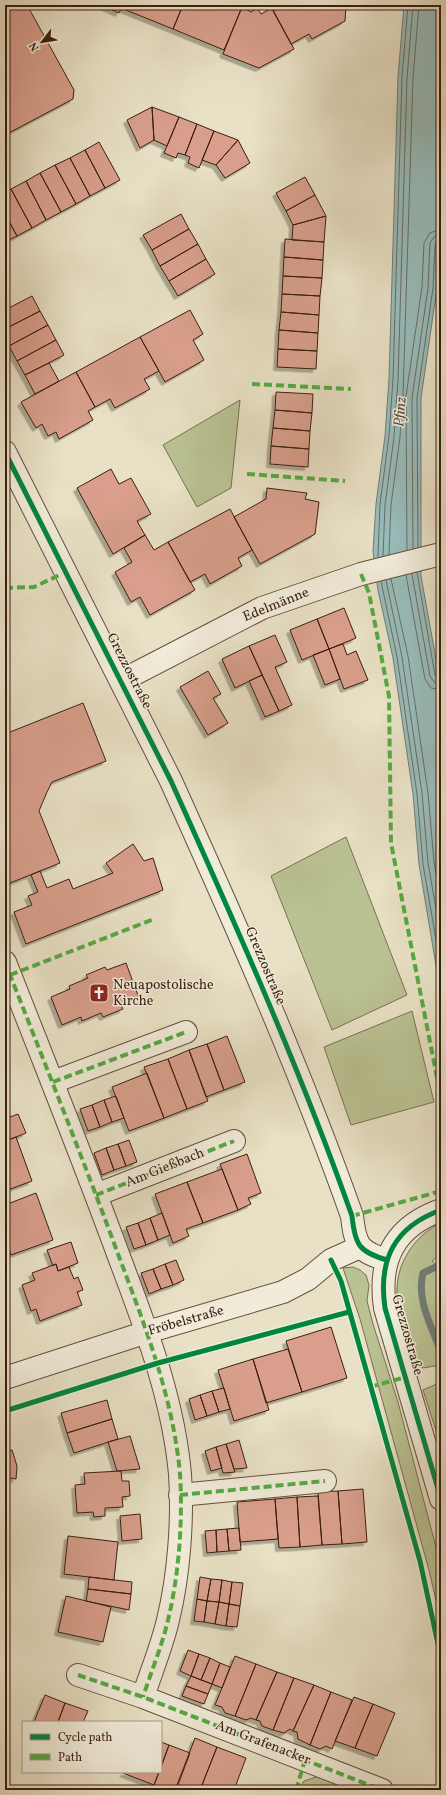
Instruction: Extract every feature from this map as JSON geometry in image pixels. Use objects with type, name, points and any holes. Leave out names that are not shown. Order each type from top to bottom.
[{"type":"street","name":"Grezzostraße","points":[[5,452],[171,781],[221,892],[317,1122],[352,1216],[354,1235],[360,1247]]},
{"type":"street","name":"Edelmänne","points":[[121,681],[262,608],[373,571],[434,555]]},
{"type":"street","points":[[5,962],[53,1082],[158,1363],[173,1422],[180,1473],[179,1548],[168,1620],[143,1697]]},
{"type":"street","points":[[53,1082],[186,1032]]},
{"type":"street","name":"Am Gießbach","points":[[96,1195],[234,1141]]},
{"type":"street","name":"Grezzostraße","points":[[441,1210],[424,1216],[406,1229],[396,1243],[387,1260],[382,1290],[385,1308],[441,1499]]},
{"type":"street","points":[[360,1247],[372,1256],[387,1260]]},
{"type":"street","name":"Fröbelstraße","points":[[5,1378],[146,1332],[283,1292],[308,1279],[331,1260],[360,1247]]},
{"type":"street","points":[[180,1495],[326,1481]]},
{"type":"street","name":"Am Grafenacker","points":[[78,1675],[143,1697],[382,1790]]},
{"type":"green space","points":[[240,400],[231,488],[197,507],[163,445]]},
{"type":"green space","points":[[346,837],[407,995],[332,1030],[271,876]]},
{"type":"green space","points":[[412,1011],[434,1102],[351,1125],[324,1047]]},
{"type":"green space","points":[[441,1223],[441,1254],[432,1261],[438,1266],[441,1279],[441,1365],[423,1368],[417,1364],[402,1318],[398,1302],[398,1278],[406,1255],[413,1245],[421,1236]]},
{"type":"green space","points":[[353,1267],[366,1275],[369,1285],[367,1301],[398,1402],[437,1551],[441,1568],[441,1622],[429,1570],[360,1319],[343,1268]]},
{"type":"green space","points":[[441,1382],[441,1446],[423,1390]]},
{"type":"green space","points":[[322,1775],[360,1790],[298,1790],[304,1781]]},
{"type":"water","name":"Pfinz","points":[[404,5],[441,5],[441,207],[437,288],[421,398],[421,576],[441,687],[441,995],[419,864],[413,794],[393,658],[378,590],[373,551],[376,504],[385,436],[389,379],[398,77]]},
{"type":"building","points":[[5,5],[27,5],[74,90],[73,99],[5,135]]},
{"type":"building","points":[[101,5],[123,5],[119,13]]},
{"type":"building","points":[[123,5],[183,5],[173,29],[121,8]]},
{"type":"building","points":[[183,5],[236,5],[242,7],[224,50],[173,29]]},
{"type":"building","points":[[283,5],[346,5],[345,21],[312,39],[309,34],[291,44],[273,11]]},
{"type":"building","points":[[242,7],[251,12],[257,8],[261,14],[272,8],[294,49],[259,68],[223,54]]},
{"type":"building","points":[[152,107],[154,140],[140,148],[127,120]]},
{"type":"building","points":[[152,107],[179,117],[167,146],[154,140]]},
{"type":"building","points":[[179,117],[197,124],[185,155],[178,153],[176,158],[164,153]]},
{"type":"building","points":[[197,124],[214,131],[199,168],[188,163],[190,157],[185,155]]},
{"type":"building","points":[[214,131],[238,140],[216,165],[202,160]]},
{"type":"building","points":[[238,140],[250,163],[225,178],[216,165]]},
{"type":"building","points":[[99,142],[120,180],[105,188],[85,150]]},
{"type":"building","points":[[85,150],[105,188],[90,196],[70,158]]},
{"type":"building","points":[[70,158],[90,196],[76,204],[55,165]]},
{"type":"building","points":[[55,165],[76,204],[61,212],[40,173]]},
{"type":"building","points":[[40,173],[61,212],[46,220],[26,181]]},
{"type":"building","points":[[305,177],[315,195],[286,211],[276,193]]},
{"type":"building","points":[[26,181],[46,220],[32,228],[11,189]]},
{"type":"building","points":[[11,189],[32,228],[17,236],[5,214],[5,192]]},
{"type":"building","points":[[315,195],[326,216],[293,225],[286,211]]},
{"type":"building","points":[[5,214],[17,236],[5,242]]},
{"type":"building","points":[[181,214],[189,229],[152,250],[143,235]]},
{"type":"building","points":[[326,216],[324,242],[292,240],[293,225]]},
{"type":"building","points":[[189,229],[198,244],[160,266],[152,250]]},
{"type":"building","points":[[285,239],[324,242],[323,260],[284,257]]},
{"type":"building","points":[[198,244],[206,259],[169,281],[160,266]]},
{"type":"building","points":[[284,257],[323,260],[322,278],[283,276]]},
{"type":"building","points":[[206,259],[215,274],[178,296],[169,281]]},
{"type":"building","points":[[283,276],[322,278],[320,296],[282,294]]},
{"type":"building","points":[[282,294],[320,296],[319,315],[281,312]]},
{"type":"building","points":[[32,296],[40,311],[5,329],[5,310]]},
{"type":"building","points":[[190,310],[203,334],[193,340],[204,360],[165,382],[140,337]]},
{"type":"building","points":[[40,311],[48,325],[9,346],[5,338],[5,329]]},
{"type":"building","points":[[281,312],[319,315],[318,333],[279,330]]},
{"type":"building","points":[[48,325],[56,340],[17,361],[9,346]]},
{"type":"building","points":[[279,330],[318,333],[317,351],[278,349]]},
{"type":"building","points":[[140,337],[159,371],[144,379],[150,389],[115,408],[110,399],[95,407],[76,372]]},
{"type":"building","points":[[56,340],[64,355],[25,375],[17,361]]},
{"type":"building","points":[[278,349],[317,351],[316,369],[277,367]]},
{"type":"building","points":[[49,363],[59,381],[35,394],[25,375]]},
{"type":"building","points":[[76,372],[95,407],[88,411],[93,420],[59,439],[56,432],[48,436],[42,424],[36,428],[21,402]]},
{"type":"building","points":[[276,392],[313,394],[312,413],[275,410]]},
{"type":"building","points":[[275,410],[312,413],[310,431],[273,428]]},
{"type":"building","points":[[273,428],[310,431],[309,449],[271,446]]},
{"type":"building","points":[[271,446],[309,449],[308,467],[270,464]]},
{"type":"building","points":[[111,469],[119,484],[131,478],[151,514],[137,521],[145,535],[113,554],[77,488]]},
{"type":"building","points":[[267,488],[307,493],[305,499],[319,502],[315,534],[260,564],[234,517],[266,499]]},
{"type":"building","points":[[230,509],[252,550],[238,558],[242,566],[210,584],[205,574],[190,582],[168,542]]},
{"type":"building","points":[[145,535],[154,550],[168,542],[195,590],[150,615],[140,597],[131,602],[115,572],[132,562],[124,548]]},
{"type":"building","points":[[344,608],[356,638],[329,649],[317,619]]},
{"type":"building","points":[[317,619],[329,649],[302,660],[290,630]]},
{"type":"building","points":[[275,635],[287,662],[275,667],[292,705],[279,711],[249,646]]},
{"type":"building","points":[[343,644],[347,655],[356,651],[368,680],[344,689],[329,649]]},
{"type":"building","points":[[249,646],[262,675],[235,688],[222,659]]},
{"type":"building","points":[[329,649],[340,679],[325,685],[313,655]]},
{"type":"building","points":[[208,671],[221,694],[213,698],[228,723],[208,735],[180,687]]},
{"type":"building","points":[[262,675],[279,711],[265,717],[249,681]]},
{"type":"building","points":[[83,703],[106,761],[52,782],[47,792],[39,811],[60,863],[5,885],[5,734]]},
{"type":"building","points":[[133,844],[144,861],[153,858],[163,890],[26,944],[14,912],[32,905],[28,896],[38,892],[31,875],[40,871],[47,888],[69,879],[73,889],[113,873],[106,863]]},
{"type":"building","name":"Neuapostolische Kirche","points":[[126,963],[139,998],[121,1005],[123,1009],[103,1017],[101,1013],[82,1021],[81,1017],[62,1025],[51,997],[70,989],[69,986],[88,978],[86,975],[105,967],[107,970]]},
{"type":"building","points":[[227,1036],[245,1082],[224,1090],[207,1044]]},
{"type":"building","points":[[207,1044],[224,1090],[206,1097],[189,1050]]},
{"type":"building","points":[[189,1050],[208,1101],[187,1109],[168,1059]]},
{"type":"building","points":[[168,1059],[187,1109],[164,1118],[144,1067]]},
{"type":"building","points":[[147,1073],[164,1118],[129,1131],[112,1087]]},
{"type":"building","points":[[116,1096],[124,1118],[112,1122],[104,1100]]},
{"type":"building","points":[[104,1100],[112,1122],[100,1127],[92,1105]]},
{"type":"building","points":[[5,1105],[10,1117],[5,1119]]},
{"type":"building","points":[[92,1105],[100,1127],[88,1131],[80,1109]]},
{"type":"building","points":[[18,1114],[26,1133],[6,1141],[5,1119]]},
{"type":"building","points":[[16,1137],[32,1181],[5,1191],[5,1141]]},
{"type":"building","points":[[129,1140],[137,1162],[126,1166],[118,1144]]},
{"type":"building","points":[[118,1144],[126,1166],[114,1170],[106,1148]]},
{"type":"building","points":[[106,1148],[114,1170],[102,1175],[94,1153]]},
{"type":"building","points":[[247,1154],[261,1193],[248,1198],[251,1204],[238,1210],[220,1164]]},
{"type":"building","points":[[222,1169],[238,1210],[203,1223],[187,1182]]},
{"type":"building","points":[[187,1182],[203,1223],[186,1229],[189,1236],[173,1243],[155,1194]]},
{"type":"building","points":[[36,1193],[53,1240],[11,1255],[5,1238],[5,1205]]},
{"type":"building","points":[[162,1213],[170,1235],[158,1240],[150,1218]]},
{"type":"building","points":[[150,1218],[158,1240],[146,1245],[138,1223]]},
{"type":"building","points":[[138,1223],[146,1245],[134,1249],[126,1227]]},
{"type":"building","points":[[71,1242],[78,1263],[58,1271],[56,1264],[53,1266],[47,1250]]},
{"type":"building","points":[[176,1260],[184,1280],[173,1285],[165,1264]]},
{"type":"building","points":[[56,1264],[58,1271],[69,1267],[74,1279],[78,1277],[83,1290],[77,1292],[82,1305],[40,1321],[36,1309],[31,1311],[22,1285],[35,1280],[32,1273]]},
{"type":"building","points":[[165,1264],[173,1285],[161,1289],[153,1269]]},
{"type":"building","points":[[153,1269],[161,1289],[149,1294],[141,1273]]},
{"type":"building","points":[[331,1327],[347,1378],[302,1392],[286,1341]]},
{"type":"building","points":[[288,1349],[302,1392],[266,1403],[253,1359]]},
{"type":"building","points":[[253,1359],[269,1410],[234,1421],[218,1370]]},
{"type":"building","points":[[224,1388],[230,1409],[219,1412],[212,1391]]},
{"type":"building","points":[[212,1391],[219,1412],[207,1416],[200,1395]]},
{"type":"building","points":[[200,1395],[207,1416],[195,1420],[189,1399]]},
{"type":"building","points":[[107,1400],[112,1419],[67,1433],[61,1413]]},
{"type":"building","points":[[112,1419],[118,1439],[74,1453],[67,1433]]},
{"type":"building","points":[[130,1436],[140,1469],[117,1471],[108,1442]]},
{"type":"building","points":[[239,1440],[247,1468],[234,1469],[226,1444]]},
{"type":"building","points":[[226,1444],[235,1472],[223,1473],[216,1447]]},
{"type":"building","points":[[216,1447],[222,1468],[211,1471],[205,1451]]},
{"type":"building","points":[[12,1450],[17,1466],[16,1479],[5,1477],[5,1452]]},
{"type":"building","points":[[121,1471],[122,1481],[129,1481],[130,1496],[122,1497],[123,1507],[105,1508],[105,1516],[94,1517],[93,1512],[77,1513],[75,1485],[85,1484],[84,1473]]},
{"type":"building","points":[[363,1489],[367,1542],[342,1544],[338,1491]]},
{"type":"building","points":[[338,1491],[342,1544],[322,1545],[318,1492]]},
{"type":"building","points":[[318,1496],[322,1545],[300,1547],[297,1497]]},
{"type":"building","points":[[297,1497],[300,1547],[279,1548],[275,1499]]},
{"type":"building","points":[[275,1499],[278,1539],[240,1542],[237,1502]]},
{"type":"building","points":[[140,1514],[142,1539],[122,1541],[120,1516]]},
{"type":"building","points":[[239,1528],[241,1550],[229,1551],[227,1529]]},
{"type":"building","points":[[227,1529],[229,1551],[217,1552],[216,1530]]},
{"type":"building","points":[[216,1530],[217,1552],[207,1553],[205,1531]]},
{"type":"building","points":[[68,1536],[118,1542],[114,1580],[64,1574]]},
{"type":"building","points":[[89,1577],[132,1582],[131,1594],[88,1589]]},
{"type":"building","points":[[200,1577],[211,1579],[207,1601],[197,1599]]},
{"type":"building","points":[[211,1579],[222,1580],[219,1602],[207,1601]]},
{"type":"building","points":[[222,1580],[232,1582],[229,1604],[219,1602]]},
{"type":"building","points":[[232,1582],[243,1583],[240,1606],[229,1604]]},
{"type":"building","points":[[88,1589],[131,1594],[129,1610],[86,1601]]},
{"type":"building","points":[[66,1596],[111,1607],[103,1642],[58,1632]]},
{"type":"building","points":[[197,1599],[207,1601],[204,1622],[194,1621]]},
{"type":"building","points":[[207,1601],[219,1602],[215,1624],[204,1622]]},
{"type":"building","points":[[219,1602],[229,1604],[226,1626],[215,1624]]},
{"type":"building","points":[[229,1604],[240,1606],[237,1627],[226,1626]]},
{"type":"building","points":[[188,1650],[199,1654],[191,1676],[180,1671]]},
{"type":"building","points":[[199,1654],[210,1658],[201,1680],[191,1676]]},
{"type":"building","points":[[235,1656],[256,1664],[235,1716],[225,1713],[222,1707],[215,1705]]},
{"type":"building","points":[[210,1658],[220,1663],[212,1684],[201,1680]]},
{"type":"building","points":[[220,1663],[230,1667],[222,1688],[212,1684]]},
{"type":"building","points":[[256,1664],[277,1672],[256,1720],[251,1718],[246,1720],[235,1716]]},
{"type":"building","points":[[277,1672],[294,1678],[273,1730],[262,1726],[260,1721],[256,1720]]},
{"type":"building","points":[[191,1676],[212,1684],[208,1694],[186,1686]]},
{"type":"building","points":[[294,1678],[314,1685],[293,1731],[290,1729],[284,1733],[273,1730]]},
{"type":"building","points":[[314,1685],[331,1692],[310,1745],[298,1739],[297,1732],[293,1731]]},
{"type":"building","points":[[186,1686],[208,1694],[204,1704],[182,1696]]},
{"type":"building","points":[[331,1692],[352,1700],[332,1749],[326,1746],[320,1749],[310,1745]]},
{"type":"building","points":[[45,1695],[65,1703],[58,1721],[34,1721]]},
{"type":"building","points":[[354,1697],[373,1704],[355,1748],[335,1741]]},
{"type":"building","points":[[65,1703],[88,1711],[83,1721],[58,1721]]},
{"type":"building","points":[[373,1704],[395,1713],[377,1756],[355,1748]]},
{"type":"building","points":[[195,1738],[217,1747],[200,1790],[190,1790],[177,1785]]},
{"type":"building","points":[[162,1742],[169,1745],[162,1764]]},
{"type":"building","points":[[169,1745],[190,1753],[176,1790],[166,1790],[154,1785],[159,1773],[162,1773],[162,1764]]},
{"type":"building","points":[[217,1747],[246,1758],[234,1790],[200,1790]]},
{"type":"building","points":[[123,1773],[159,1773],[154,1785]]},
{"type":"waterway","points":[[438,1266],[423,1273],[421,1283],[423,1303],[441,1352]]},
{"type":"marked path","points":[[252,384],[351,389]]},
{"type":"marked path","points":[[247,474],[345,481]]},
{"type":"marked path","points":[[5,588],[34,587],[66,572]]},
{"type":"marked path","points":[[361,574],[369,593],[389,696],[391,843],[441,1098]]},
{"type":"marked path","points":[[10,975],[154,919]]},
{"type":"marked path","points":[[5,962],[148,1335],[171,1417],[180,1474],[181,1510],[179,1547],[175,1585],[166,1630],[143,1697]]},
{"type":"marked path","points":[[53,1082],[186,1032]]},
{"type":"marked path","points":[[96,1195],[234,1141]]},
{"type":"marked path","points":[[352,1216],[441,1191]]},
{"type":"marked path","points":[[370,1387],[406,1377]]},
{"type":"marked path","points":[[180,1495],[325,1481]]},
{"type":"marked path","points":[[78,1675],[143,1697],[382,1790]]},
{"type":"marked path","points":[[296,1790],[305,1760]]},
{"type":"cycle path","points":[[5,452],[171,781],[195,834],[243,942],[311,1106],[352,1216],[357,1241],[360,1246],[370,1254],[387,1260]]},
{"type":"cycle path","points":[[441,1210],[425,1217],[411,1226],[393,1247],[387,1260],[383,1291],[385,1308],[441,1499]]},
{"type":"cycle path","points":[[331,1260],[341,1281],[420,1561],[441,1658]]},
{"type":"cycle path","points":[[5,1411],[158,1363],[349,1312]]},
{"type":"place","name":"Neuapostolische Kirche","points":[[99,993]]}]
